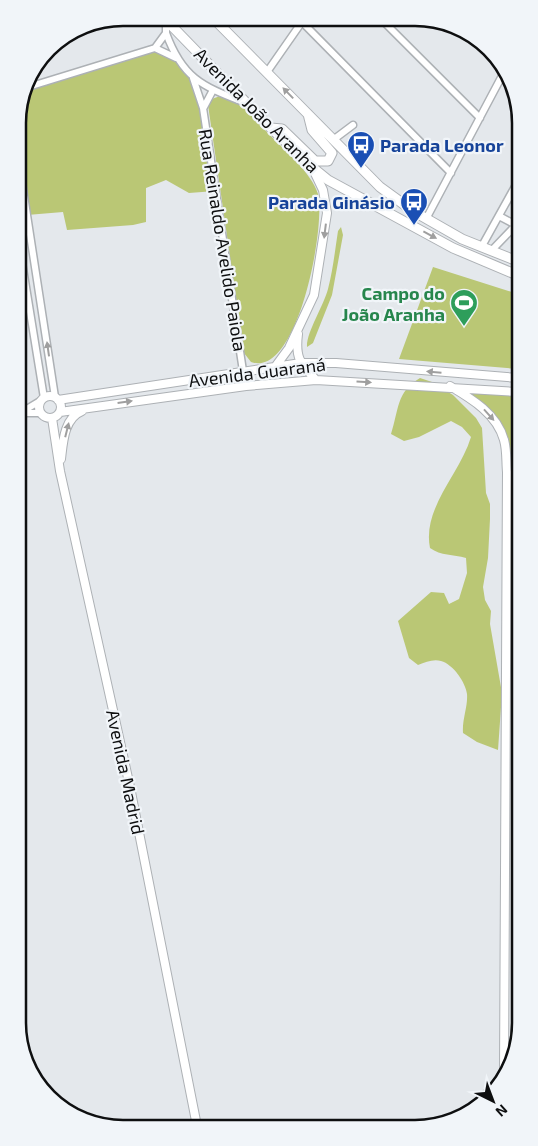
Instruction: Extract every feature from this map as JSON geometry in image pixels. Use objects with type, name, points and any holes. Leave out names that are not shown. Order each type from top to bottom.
[{"type":"main road","name":"Avenida João Aranha","points":[[172,26],[250,104],[271,128],[312,167],[352,195],[453,248],[512,273]]},
{"type":"main road","name":"Avenida João Aranha","points":[[220,26],[380,187],[426,219],[462,239],[512,259]]},
{"type":"main road","points":[[271,128],[282,130],[315,161],[328,161],[332,153],[312,130],[308,113]]},
{"type":"street","points":[[166,26],[166,33],[176,58],[193,78],[213,90],[250,104]]},
{"type":"street","points":[[268,72],[299,26]]},
{"type":"street","points":[[309,26],[451,173]]},
{"type":"street","points":[[388,26],[480,118]]},
{"type":"street","points":[[34,85],[155,48],[166,33]]},
{"type":"street","points":[[155,48],[176,58]]},
{"type":"street","name":"Rua Reinaldo Avelido Paiola","points":[[193,78],[203,108],[243,371]]},
{"type":"street","points":[[426,219],[501,79]]},
{"type":"street","name":"Rua Reinaldo Avelido Paiola","points":[[203,108],[213,90]]},
{"type":"street","points":[[334,140],[353,125]]},
{"type":"street","points":[[275,367],[289,348],[314,296],[327,213],[323,190],[312,167]]},
{"type":"street","points":[[482,246],[512,193]]},
{"type":"street","points":[[26,213],[56,399],[61,405],[60,412],[52,418],[40,414],[26,413]]},
{"type":"street","points":[[499,216],[512,222]]},
{"type":"street","points":[[492,250],[512,229]]},
{"type":"street","points":[[26,291],[42,399],[40,414]]},
{"type":"street","points":[[299,327],[296,353],[301,363],[316,380]]},
{"type":"street","name":"Avenida Guaraná","points":[[56,399],[301,363],[336,363],[512,378]]},
{"type":"street","name":"Avenida Guaraná","points":[[60,412],[246,386],[316,380],[450,386],[512,391]]},
{"type":"street","points":[[450,386],[470,398],[490,415],[505,441],[508,512],[504,1060]]},
{"type":"street","points":[[26,409],[42,399],[56,399]]},
{"type":"street","points":[[60,471],[62,452],[71,416],[97,407]]},
{"type":"street","name":"Avenida Madrid","points":[[52,418],[60,471],[130,787],[196,1120]]},
{"type":"street","points":[[506,806],[512,806]]},
{"type":"green space","points":[[155,48],[169,53],[187,69],[201,101],[215,191],[189,193],[166,180],[146,188],[146,222],[133,225],[67,230],[63,212],[27,215],[26,117],[34,85]]},
{"type":"green space","points":[[220,96],[241,105],[252,116],[303,169],[315,186],[318,194],[318,236],[305,296],[295,324],[282,347],[268,361],[251,362],[244,353],[208,105],[212,99]]},
{"type":"green space","points":[[341,227],[343,235],[332,295],[313,343],[307,347],[309,334],[328,289],[338,231]]},
{"type":"green space","name":"Campo do João Aranha","points":[[433,267],[512,292],[512,368],[399,359]]},
{"type":"green space","points":[[420,378],[432,382],[453,395],[476,418],[482,428],[486,493],[490,504],[488,558],[483,587],[485,600],[491,611],[490,624],[502,693],[498,750],[477,742],[463,733],[467,694],[461,680],[446,663],[435,660],[418,665],[409,658],[398,621],[431,592],[444,593],[449,604],[459,599],[467,573],[466,558],[443,554],[430,548],[429,533],[431,519],[443,491],[466,451],[471,437],[462,427],[451,421],[419,437],[404,441],[391,434],[402,396],[412,383]]},
{"type":"green space","points":[[466,391],[512,395],[512,505],[510,504],[507,440]]},
{"type":"place","name":"Parada Leonor","points":[[361,169]]},
{"type":"place","name":"Parada Ginásio","points":[[414,226]]},
{"type":"place","name":"Campo do João Aranha","points":[[464,327]]}]
